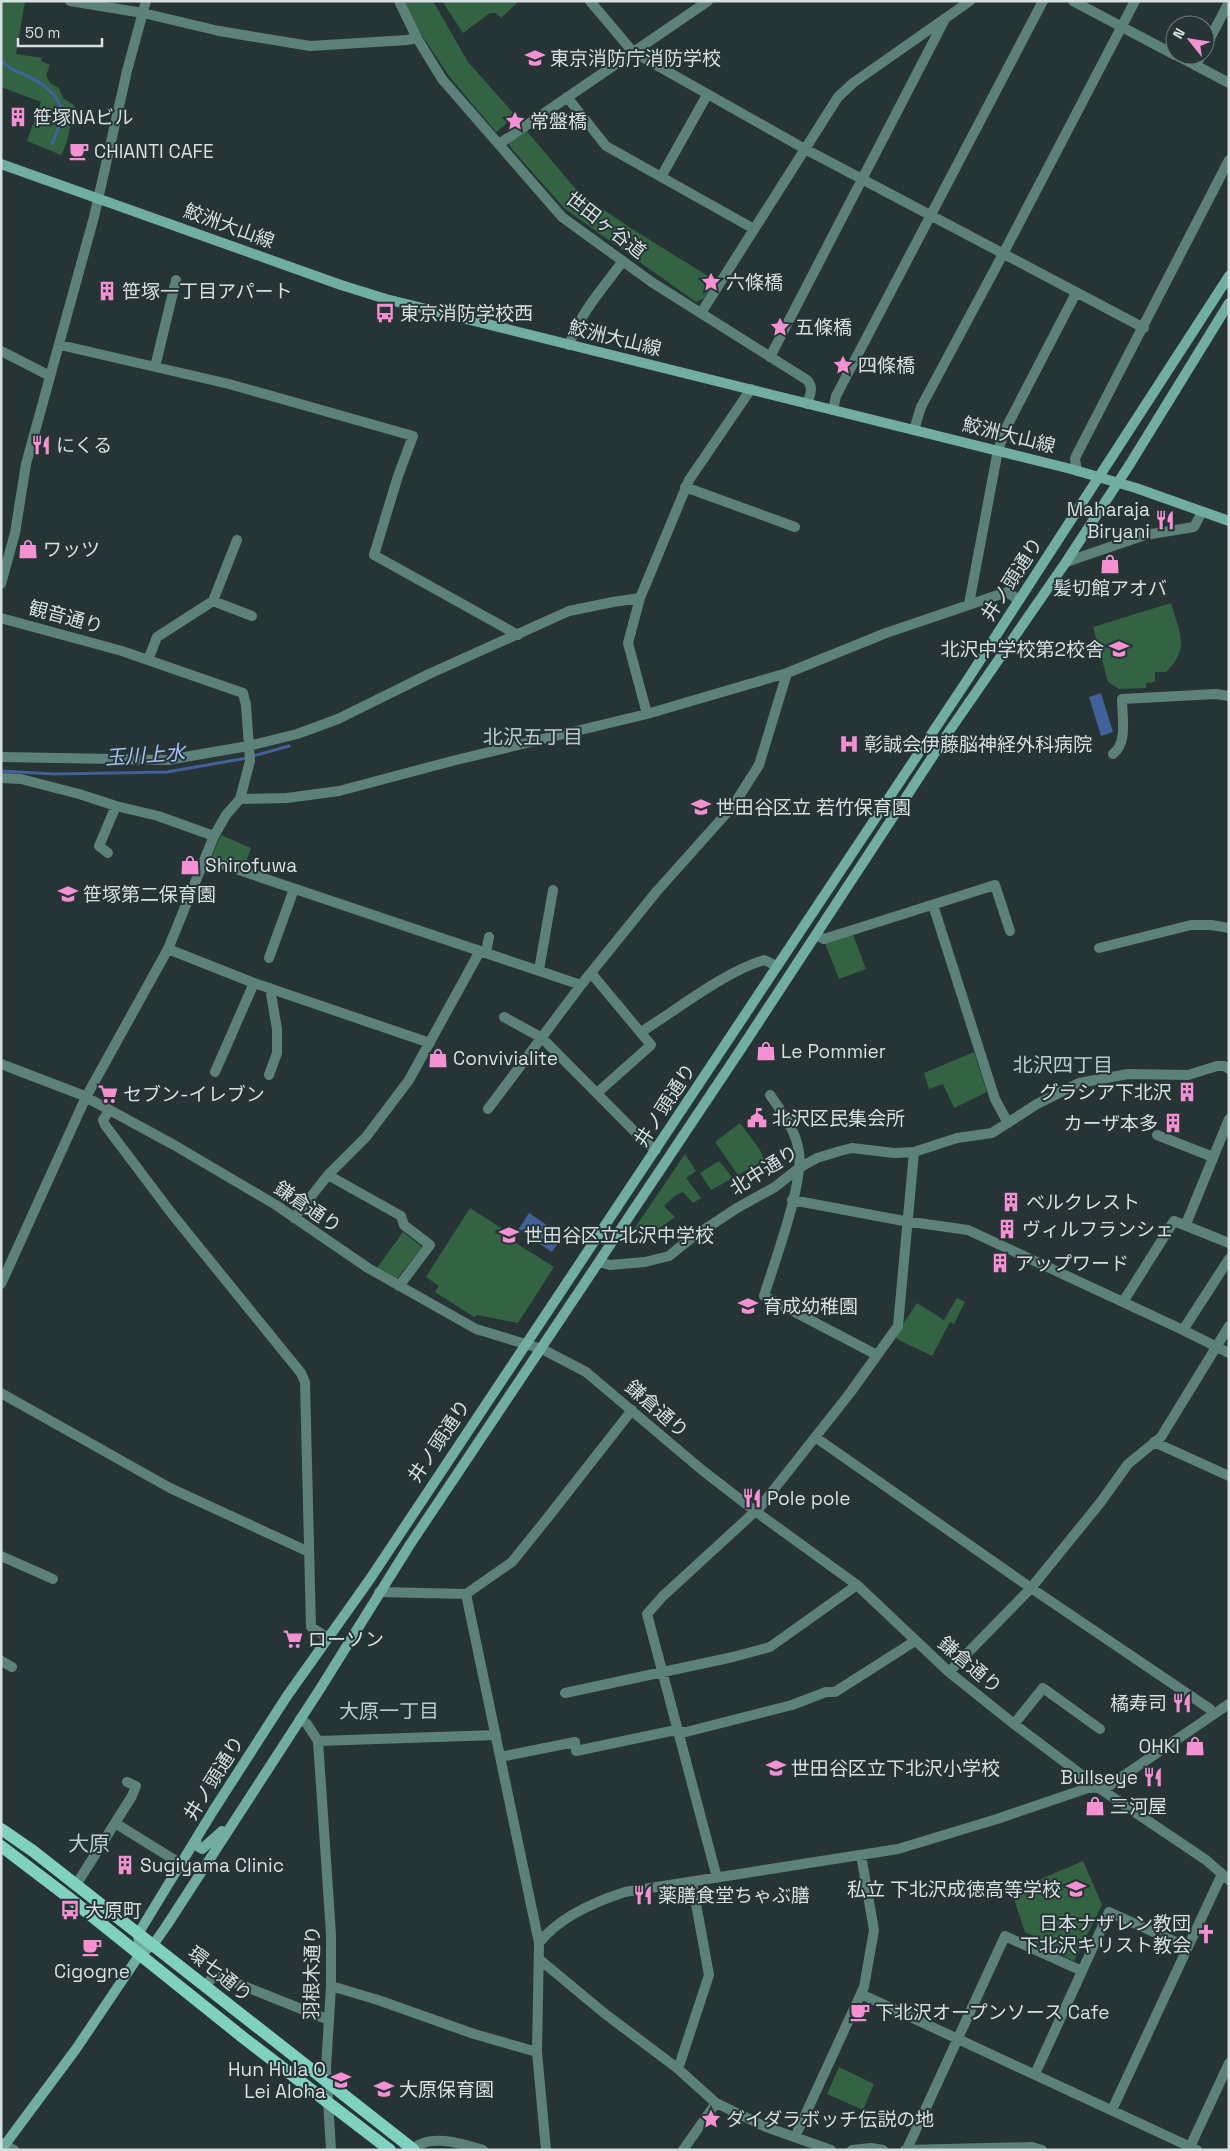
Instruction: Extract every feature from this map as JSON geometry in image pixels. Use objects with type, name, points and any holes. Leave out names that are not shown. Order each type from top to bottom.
[{"type":"main road","name":"鮫洲大山線","points":[[1,164],[341,285],[457,318],[751,389],[1077,471],[1229,522]]},
{"type":"main road","name":"井ノ頭通り","points":[[138,1934],[282,1703],[328,1638],[656,1150],[1019,600],[1229,276]]},
{"type":"main road","name":"井ノ頭通り","points":[[5,2147],[76,2049],[140,1954],[153,1945],[300,1719],[379,1592],[950,730],[1066,562],[1229,303]]},
{"type":"main road","points":[[196,1839],[200,1848],[206,1847],[237,1816]]},
{"type":"main road","name":"環七通り","points":[[1,1829],[33,1851],[414,2149]]},
{"type":"main road","name":"環七通り","points":[[1,1846],[390,2150]]},
{"type":"main road","points":[[138,1934],[140,1954]]},
{"type":"street","points":[[70,1],[143,13],[219,31],[310,46],[417,38]]},
{"type":"street","points":[[1,584],[15,533],[26,464],[60,345],[146,1]]},
{"type":"street","name":"世田ヶ谷道","points":[[399,1],[417,38],[442,80],[562,217],[654,283],[809,381],[811,390],[807,404]]},
{"type":"street","points":[[590,1],[633,52],[862,180],[1144,328]]},
{"type":"street","points":[[499,144],[708,1]]},
{"type":"street","points":[[701,313],[838,97],[853,83],[970,1]]},
{"type":"street","points":[[833,410],[836,396],[1043,1]]},
{"type":"street","points":[[1073,1],[1165,50]]},
{"type":"street","points":[[914,430],[921,407],[1135,1]]},
{"type":"street","points":[[1215,29],[1229,2]]},
{"type":"street","points":[[770,357],[945,18]]},
{"type":"street","points":[[1196,66],[1229,83]]},
{"type":"street","points":[[660,177],[707,95]]},
{"type":"street","points":[[567,97],[606,146],[754,229]]},
{"type":"street","points":[[1077,471],[1076,456],[1144,328],[1229,160]]},
{"type":"street","points":[[569,345],[575,328],[623,261]]},
{"type":"street","points":[[155,367],[176,280]]},
{"type":"street","points":[[969,604],[998,450],[1007,426],[1076,292]]},
{"type":"street","points":[[60,345],[230,384],[413,436],[398,476],[374,555],[518,635]]},
{"type":"street","points":[[1,351],[50,376]]},
{"type":"street","points":[[647,714],[628,643],[640,598],[685,487],[710,447],[751,389]]},
{"type":"street","points":[[685,487],[795,527]]},
{"type":"street","points":[[1066,562],[1146,535],[1194,527],[1202,512]]},
{"type":"street","points":[[148,660],[157,636],[213,601],[237,540]]},
{"type":"street","points":[[240,799],[287,798],[339,792],[456,760],[647,714],[788,673],[867,640],[1007,592],[1019,600]]},
{"type":"street","points":[[1,757],[168,760],[249,753],[338,719],[429,674],[569,612],[640,598]]},
{"type":"street","points":[[213,601],[252,616]]},
{"type":"street","name":"観音通り","points":[[1,618],[122,651],[243,693],[246,705],[249,753]]},
{"type":"street","points":[[488,1109],[581,985],[657,891],[733,806],[759,764],[788,673]]},
{"type":"street","points":[[1113,754],[1117,751],[1122,740],[1122,699],[1216,694],[1229,696]]},
{"type":"street","points":[[1,1284],[86,1098],[168,950],[214,836],[226,815],[240,799],[249,753]]},
{"type":"street","points":[[1,778],[21,779],[80,794],[116,806],[158,816],[214,836]]},
{"type":"street","points":[[108,853],[99,846],[116,806]]},
{"type":"street","points":[[206,859],[581,985]]},
{"type":"street","points":[[816,934],[824,939],[995,885],[1010,931]]},
{"type":"street","points":[[269,958],[294,889]]},
{"type":"street","points":[[539,970],[553,890]]},
{"type":"street","points":[[933,904],[995,1099],[1011,1121]]},
{"type":"street","points":[[1099,948],[1191,925],[1229,928]]},
{"type":"street","points":[[294,1218],[328,1175],[366,1137],[410,1080],[483,952],[489,937]]},
{"type":"street","points":[[168,950],[254,983],[430,1043]]},
{"type":"street","points":[[641,1032],[724,979],[757,962],[764,960],[777,966]]},
{"type":"street","points":[[591,973],[650,1045],[597,1093]]},
{"type":"street","points":[[215,1072],[254,983]]},
{"type":"street","points":[[269,1075],[277,1053],[277,1029],[270,988]]},
{"type":"street","points":[[504,1017],[542,1038],[643,1140],[656,1150]]},
{"type":"street","name":"鎌倉通り","points":[[1,1064],[86,1098],[232,1178],[368,1268],[476,1329],[542,1348],[586,1372],[682,1454],[755,1511],[858,1585],[949,1672],[1014,1724],[1099,1788],[1206,1860],[1225,1877]]},
{"type":"street","name":"北中通り","points":[[599,1262],[610,1265],[645,1262],[669,1256],[737,1208],[775,1187],[799,1168],[817,1158],[852,1148],[894,1153],[914,1152],[957,1138],[992,1133],[1037,1104],[1078,1083],[1128,1074],[1188,1075],[1217,1066],[1224,1066],[1229,1069]]},
{"type":"street","points":[[770,1095],[791,1126],[799,1152],[799,1168],[792,1200],[764,1296],[877,1355]]},
{"type":"street","points":[[109,1111],[104,1117],[105,1125],[172,1214],[301,1373],[305,1382],[311,1627],[328,1638]]},
{"type":"street","points":[[1186,1224],[1229,1119]]},
{"type":"street","points":[[1157,1135],[1213,1157]]},
{"type":"street","points":[[717,1878],[647,1614],[663,1596],[755,1511],[815,1437],[898,1326],[914,1152]]},
{"type":"street","points":[[328,1175],[401,1216],[404,1225],[430,1245],[399,1286]]},
{"type":"street","points":[[792,1200],[908,1222],[968,1230],[1229,1353]]},
{"type":"street","points":[[1123,1302],[1174,1220],[1229,1244]]},
{"type":"street","points":[[1183,1330],[1229,1259]]},
{"type":"street","points":[[949,1672],[1031,1588],[1100,1503],[1128,1464],[1160,1437],[1229,1326]]},
{"type":"street","points":[[1,1393],[170,1488],[309,1552]]},
{"type":"street","points":[[379,1592],[466,1594],[512,1562],[632,1410]]},
{"type":"street","points":[[815,1437],[1031,1588],[1210,1709],[1214,1714]]},
{"type":"street","points":[[1154,1442],[1229,1476]]},
{"type":"street","points":[[1,1556],[53,1579]]},
{"type":"street","points":[[565,1693],[661,1671],[733,1658],[770,1647],[858,1585]]},
{"type":"street","points":[[466,1594],[539,1943],[537,2052],[546,2150]]},
{"type":"street","points":[[500,1757],[575,1742],[576,1751],[671,1731],[686,1732],[792,1705],[826,1692],[835,1692],[915,1641]]},
{"type":"street","points":[[1,1661],[12,1667]]},
{"type":"street","points":[[1014,1724],[1044,1688],[1100,1729]]},
{"type":"street","points":[[539,1943],[545,1934],[562,1921],[603,1899],[625,1892],[898,1849],[997,1819],[1088,1788],[1107,1787],[1229,1704]]},
{"type":"street","points":[[300,1719],[307,1724],[318,1740],[496,1735]]},
{"type":"street","name":"羽根木通り","points":[[318,1740],[329,1892],[331,1986],[326,2082],[331,2150]]},
{"type":"street","points":[[76,1885],[136,1786],[127,1782]]},
{"type":"street","points":[[115,1823],[181,1864]]},
{"type":"street","points":[[795,2137],[864,1987],[874,1934],[861,1855]]},
{"type":"street","points":[[1112,2110],[1187,1947],[1225,1877]]},
{"type":"street","points":[[677,2068],[709,1976],[692,1882]]},
{"type":"street","points":[[1034,2074],[1109,1912],[1187,1947]]},
{"type":"street","points":[[1042,2150],[1032,2147],[906,2150],[1005,1936],[1082,1971]]},
{"type":"street","points":[[539,1959],[604,2013],[677,2068],[716,2103],[766,2127],[831,2150]]},
{"type":"street","points":[[205,1986],[212,1978],[221,1977],[329,2020]]},
{"type":"street","points":[[331,1986],[378,2000],[474,2034],[537,2052]]},
{"type":"street","points":[[861,1994],[1193,2148],[1229,2063]]},
{"type":"street","points":[[683,2150],[716,2103]]},
{"type":"street","points":[[414,2149],[424,2141],[441,2141],[483,2150]]},
{"type":"street","points":[[852,2150],[883,2150]]},
{"type":"green space","points":[[1,1],[25,1],[16,54],[42,58],[41,61],[50,65],[46,75],[50,83],[59,88],[63,98],[74,105],[75,108],[68,138],[61,155],[27,141],[41,102],[1,87]]},
{"type":"green space","points":[[403,1],[433,1],[468,62],[516,116],[496,132],[449,76],[421,34]]},
{"type":"green space","points":[[442,1],[519,1],[501,18],[496,13],[490,13],[463,33]]},
{"type":"green space","points":[[525,129],[579,193],[629,227],[716,281],[703,299],[696,302],[565,209],[511,148],[509,143]]},
{"type":"green space","points":[[1171,603],[1181,639],[1181,647],[1174,663],[1166,672],[1155,672],[1155,682],[1146,683],[1146,688],[1119,689],[1108,682],[1093,627]]},
{"type":"green space","points":[[221,835],[251,848],[244,868],[212,856]]},
{"type":"green space","points":[[852,932],[866,969],[839,979],[825,943]]},
{"type":"green space","points":[[974,1052],[987,1092],[954,1108],[943,1084],[929,1089],[924,1073]]},
{"type":"green space","points":[[740,1123],[760,1150],[764,1160],[738,1175],[715,1142]]},
{"type":"green space","points":[[685,1154],[696,1171],[686,1178],[701,1198],[693,1203],[683,1192],[676,1195],[664,1206],[675,1217],[660,1228],[650,1232],[632,1232]]},
{"type":"green space","points":[[719,1161],[733,1178],[711,1190],[700,1173]]},
{"type":"green space","points":[[470,1208],[503,1229],[500,1233],[554,1267],[518,1323],[477,1315],[474,1317],[435,1292],[439,1286],[426,1277]]},
{"type":"green space","points":[[403,1232],[422,1247],[396,1280],[377,1268]]},
{"type":"green space","points":[[957,1298],[965,1302],[954,1324],[950,1322],[932,1356],[897,1339],[896,1335],[917,1303],[944,1320]]},
{"type":"green space","points":[[1083,1861],[1102,1905],[1074,1961],[1033,1941],[1035,1937],[1025,1932],[1013,1896],[1015,1890]]},
{"type":"green space","points":[[839,2067],[874,2084],[863,2110],[827,2094]]},
{"type":"water","points":[[1101,693],[1113,732],[1101,736],[1089,697]]},
{"type":"water","points":[[529,1213],[563,1236],[552,1252],[518,1230]]},
{"type":"waterway","points":[[1,60],[10,68],[43,85],[57,99],[60,105],[61,118],[52,144]]},
{"type":"waterway","name":"玉川上水","points":[[253,756],[289,746]]},
{"type":"waterway","name":"玉川上水","points":[[1,771],[55,774],[167,772],[247,758]]},
{"type":"place","name":"東京消防庁消防学校","points":[[535,58]]},
{"type":"place","name":"笹塚NAビル","points":[[18,117]]},
{"type":"place","name":"常盤橋","points":[[515,121]]},
{"type":"place","name":"CHIANTI CAFE","points":[[79,151]]},
{"type":"place","name":"六條橋","points":[[711,282]]},
{"type":"place","name":"笹塚一丁目アパート","points":[[107,291]]},
{"type":"place","name":"東京消防学校西","points":[[385,313]]},
{"type":"place","name":"五條橋","points":[[780,327]]},
{"type":"place","name":"四條橋","points":[[843,365]]},
{"type":"place","name":"にくる","points":[[41,445]]},
{"type":"place","name":"Maharaja Biryani","points":[[1165,520]]},
{"type":"place","name":"ワッツ","points":[[28,549]]},
{"type":"place","name":"髪切館アオバ","points":[[1110,564]]},
{"type":"place","name":"北沢中学校第2校舎","points":[[1119,649]]},
{"type":"place","name":"彰誠会伊藤脳神経外科病院","points":[[849,744]]},
{"type":"place","name":"世田谷区立 若竹保育園","points":[[701,807]]},
{"type":"place","name":"Shirofuwa","points":[[190,865]]},
{"type":"place","name":"笹塚第二保育園","points":[[68,894]]},
{"type":"place","name":"Le Pommier","points":[[766,1051]]},
{"type":"place","name":"Convivialite","points":[[438,1058]]},
{"type":"place","name":"グラシア下北沢","points":[[1187,1092]]},
{"type":"place","name":"セブン-イレブン","points":[[108,1094]]},
{"type":"place","name":"北沢区民集会所","points":[[757,1118]]},
{"type":"place","name":"カーザ本多","points":[[1173,1123]]},
{"type":"place","name":"ベルクレスト","points":[[1011,1202]]},
{"type":"place","name":"ヴィルフランシェ","points":[[1007,1229]]},
{"type":"place","name":"世田谷区立北沢中学校","points":[[509,1235]]},
{"type":"place","name":"アップワード","points":[[1000,1263]]},
{"type":"place","name":"育成幼稚園","points":[[748,1306]]},
{"type":"place","name":"Pole pole","points":[[752,1498]]},
{"type":"place","name":"ローソン","points":[[293,1639]]},
{"type":"place","name":"橘寿司","points":[[1182,1703]]},
{"type":"place","name":"OHKI","points":[[1195,1746]]},
{"type":"place","name":"世田谷区立下北沢小学校","points":[[776,1768]]},
{"type":"place","name":"Bullseye","points":[[1153,1777]]},
{"type":"place","name":"三河屋","points":[[1095,1806]]},
{"type":"place","name":"Sugiyama Clinic","points":[[125,1865]]},
{"type":"place","name":"私立 下北沢成徳高等学校","points":[[1076,1889]]},
{"type":"place","name":"薬膳食堂ちゃぶ膳","points":[[643,1895]]},
{"type":"place","name":"大原町","points":[[70,1910]]},
{"type":"place","name":"日本ナザレン教団 下北沢キリスト教会","points":[[1206,1934]]},
{"type":"place","name":"Cigogne","points":[[92,1947]]},
{"type":"place","name":"下北沢オープンソース Cafe","points":[[860,2012]]},
{"type":"place","name":"Hun Hula O Lei Aloha","points":[[341,2080]]},
{"type":"place","name":"大原保育園","points":[[384,2089]]},
{"type":"place","name":"ダイダラボッチ伝説の地","points":[[711,2119]]},
{"type":"district","name":"北沢五丁目","points":[[533,737]]},
{"type":"district","name":"北沢四丁目","points":[[1063,1065]]},
{"type":"district","name":"大原一丁目","points":[[389,1711]]},
{"type":"district","name":"大原","points":[[89,1843]]}]
